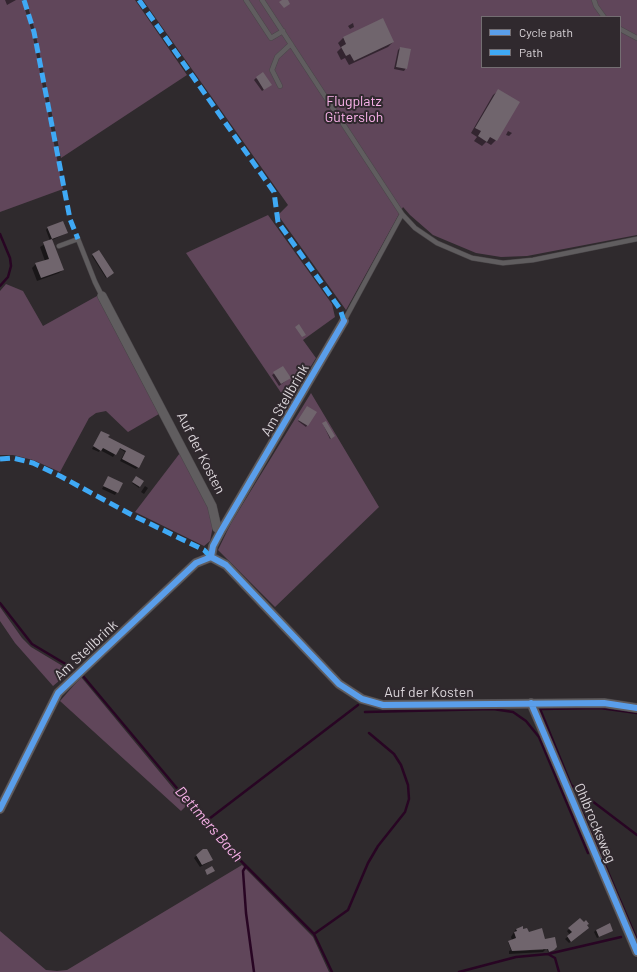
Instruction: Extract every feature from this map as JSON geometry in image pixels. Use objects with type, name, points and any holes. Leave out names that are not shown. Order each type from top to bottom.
[{"type":"street","name":"Auf der Kosten","points":[[102,296],[198,478],[212,506],[217,528],[220,531]]},
{"type":"street","name":"Am Stellbrink","points":[[220,531],[344,321]]},
{"type":"street","points":[[210,558],[213,546],[220,531]]},
{"type":"street","name":"Am Stellbrink","points":[[0,809],[58,693],[196,563],[210,558]]},
{"type":"street","name":"Auf der Kosten","points":[[210,558],[218,560],[226,565],[339,684],[362,700],[383,705],[604,703],[637,708]]},
{"type":"street","name":"Ohlbrocksweg","points":[[531,703],[637,952]]},
{"type":"lane","points":[[246,0],[271,38],[283,31]]},
{"type":"lane","points":[[262,0],[402,214],[415,228],[437,244],[472,258],[503,263],[533,260],[637,239]]},
{"type":"lane","points":[[594,0],[596,6],[603,16]]},
{"type":"lane","points":[[621,30],[637,38]]},
{"type":"lane","points":[[280,86],[272,70],[277,57],[291,44]]},
{"type":"lane","points":[[344,321],[402,214]]},
{"type":"lane","points":[[59,246],[78,239],[94,282],[102,296]]},
{"type":"green space","points":[[0,0],[22,0],[32,32],[63,189],[0,212]]},
{"type":"green space","points":[[26,0],[135,0],[187,75],[61,158],[35,31]]},
{"type":"green space","name":"Flugplatz Gütersloh","points":[[143,0],[637,0],[637,235],[527,256],[501,257],[476,253],[433,235],[403,207],[346,310],[278,215],[288,205]]},
{"type":"green space","points":[[268,215],[332,304],[335,317],[303,340],[316,358],[288,403],[186,253]]},
{"type":"green space","points":[[6,284],[23,291],[43,326],[97,296],[159,414],[128,432],[106,411],[96,413],[89,418],[60,472],[33,460],[13,455],[0,455],[0,291]]},
{"type":"green space","points":[[311,393],[379,507],[275,607],[218,550],[231,523]]},
{"type":"green space","points":[[180,453],[209,507],[213,526],[210,541],[204,546],[135,512]]},
{"type":"green space","points":[[0,607],[22,638],[31,647],[71,671],[53,686],[15,643],[0,621]]},
{"type":"green space","points":[[81,677],[187,805],[181,811],[60,701]]},
{"type":"green space","points":[[242,865],[313,937],[329,972],[0,972],[0,931],[46,970],[67,970]]},
{"type":"building","points":[[282,0],[288,0],[290,4],[284,8],[279,2]]},
{"type":"building","points":[[383,18],[394,42],[354,61],[350,54],[346,56],[341,47],[346,44],[343,37]]},
{"type":"building","points":[[400,47],[411,49],[407,69],[396,67]]},
{"type":"building","points":[[263,72],[272,85],[264,90],[256,77]]},
{"type":"building","points":[[498,89],[520,102],[497,141],[490,137],[487,142],[478,136],[481,131],[475,128]]},
{"type":"building","points":[[63,221],[68,233],[52,239],[47,227]]},
{"type":"building","points":[[52,239],[64,270],[41,278],[35,263],[49,259],[43,242]]},
{"type":"building","points":[[99,250],[114,273],[107,278],[92,254]]},
{"type":"building","points":[[299,324],[306,335],[302,337],[295,327]]},
{"type":"building","points":[[283,366],[291,378],[281,384],[273,372]]},
{"type":"building","points":[[307,406],[317,412],[308,426],[298,420]]},
{"type":"building","points":[[326,421],[335,436],[331,439],[322,423]]},
{"type":"building","points":[[101,431],[110,435],[108,437],[145,456],[139,468],[122,459],[126,451],[120,448],[116,455],[103,448],[101,451],[93,446]]},
{"type":"building","points":[[108,476],[123,483],[118,493],[103,486]]},
{"type":"building","points":[[136,476],[144,481],[140,487],[132,482]]},
{"type":"building","points":[[203,849],[207,849],[213,860],[202,865],[196,855]]},
{"type":"building","points":[[212,866],[215,871],[207,875],[205,870]]},
{"type":"building","points":[[580,918],[584,922],[586,920],[589,924],[587,925],[589,928],[571,942],[567,936],[572,932],[568,928]]},
{"type":"building","points":[[610,923],[613,931],[599,937],[596,930]]},
{"type":"building","points":[[523,926],[523,929],[527,928],[529,932],[542,928],[545,939],[555,937],[557,947],[549,952],[548,949],[512,951],[508,941],[516,938],[514,932],[517,931],[516,929]]},
{"type":"waterway","name":"Dettmers Bach","points":[[0,234],[10,258],[11,266],[8,277],[0,286]]},
{"type":"waterway","name":"Dettmers Bach","points":[[0,603],[32,644],[74,669]]},
{"type":"waterway","name":"Dettmers Bach","points":[[83,676],[222,842],[314,934],[332,972]]},
{"type":"waterway","points":[[205,822],[358,705]]},
{"type":"waterway","points":[[637,713],[600,708],[540,709],[571,785],[637,835]]},
{"type":"waterway","points":[[365,712],[493,709],[513,712],[526,721],[539,737],[588,853]]},
{"type":"waterway","points":[[314,934],[348,910],[368,863],[378,846],[405,812],[409,799],[408,785],[401,765],[394,754],[369,733]]},
{"type":"waterway","points":[[581,809],[637,940]]},
{"type":"waterway","points":[[246,866],[243,871],[246,913],[254,972]]},
{"type":"waterway","points":[[548,954],[621,937]]},
{"type":"waterway","name":"Dettmers Bach","points":[[459,972],[516,957],[548,954],[555,958],[559,972]]},
{"type":"marked path","points":[[24,0],[34,32],[70,219],[78,239]]},
{"type":"marked path","points":[[139,0],[274,192],[278,222],[340,309],[344,321]]},
{"type":"marked path","points":[[0,459],[13,458],[33,463],[132,515],[204,550],[211,557]]},
{"type":"cycle path","points":[[211,557],[213,546],[221,531],[344,321]]},
{"type":"cycle path","points":[[0,809],[58,693],[196,563],[211,557],[226,565],[339,684],[362,699],[383,705],[604,703],[637,708]]},
{"type":"cycle path","points":[[531,703],[637,952]]}]
